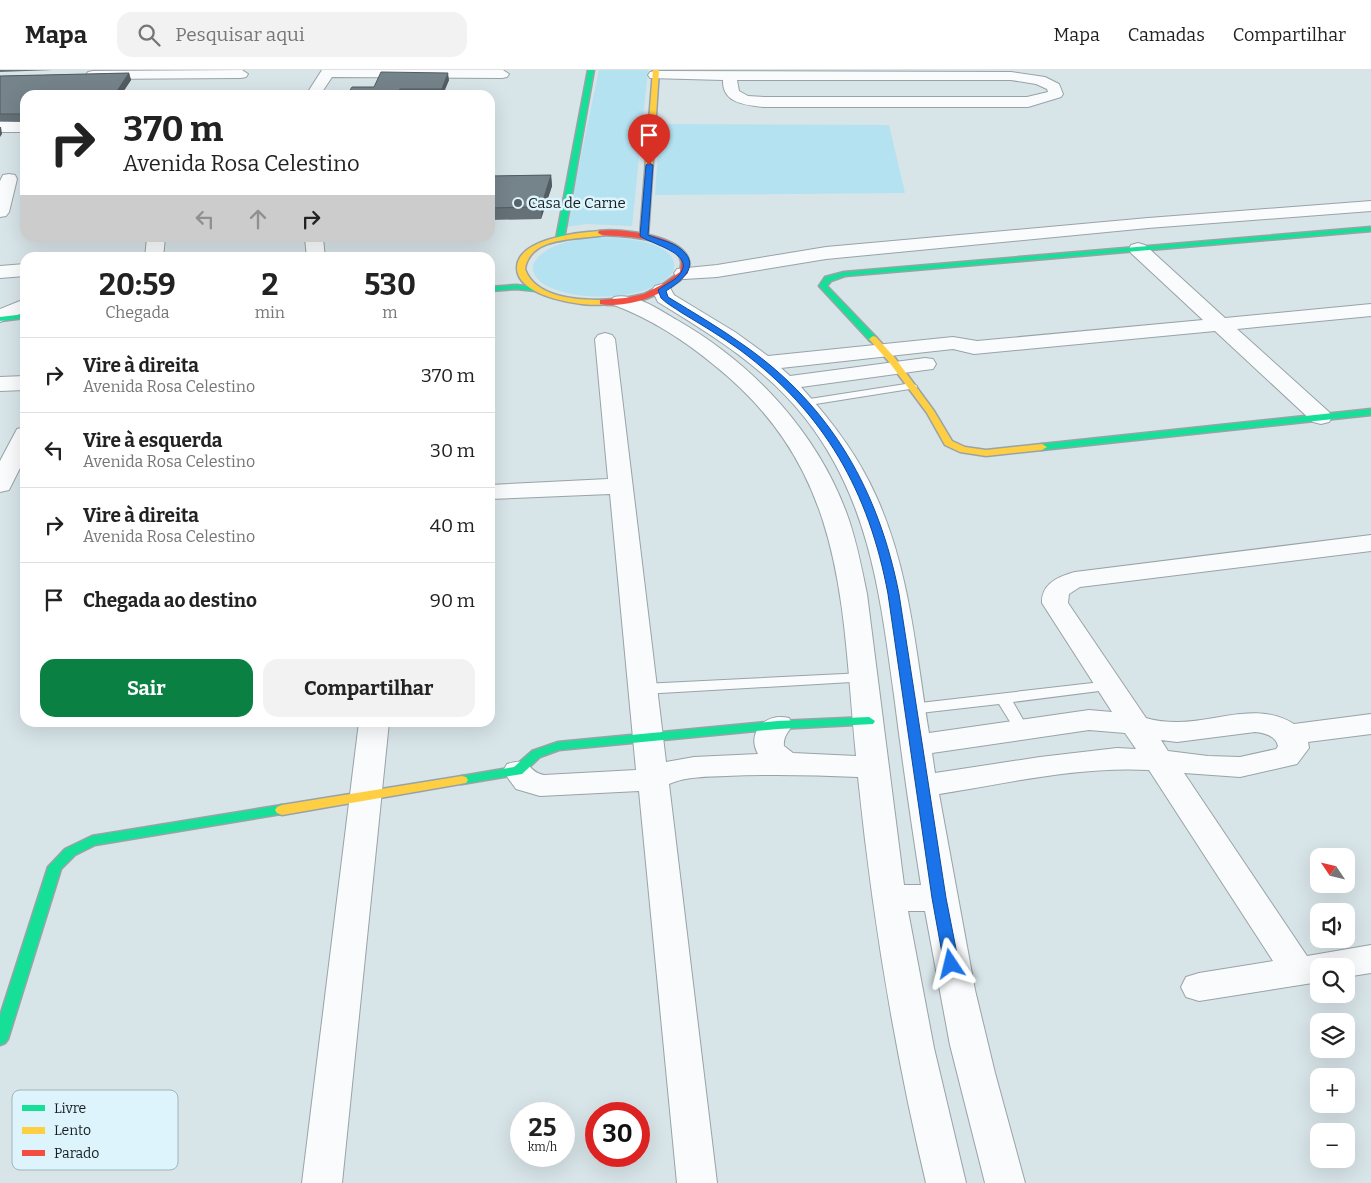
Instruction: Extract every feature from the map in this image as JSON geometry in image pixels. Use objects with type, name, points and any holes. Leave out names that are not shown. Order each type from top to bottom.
[{"type":"street","points":[[560,239],[591,70]]},
{"type":"street","points":[[316,90],[328,72],[502,74]]},
{"type":"street","points":[[644,236],[656,73],[730,76],[1011,76],[1040,80],[1054,87],[1056,94],[1028,102],[764,102],[745,100],[733,94],[730,86],[730,76]]},
{"type":"street","points":[[183,88],[194,74]]},
{"type":"street","points":[[76,75],[241,74]]},
{"type":"street","points":[[0,127],[20,127]]},
{"type":"street","points":[[0,212],[11,179]]},
{"type":"street","points":[[520,271],[528,284],[560,298],[621,301],[650,295],[677,275],[735,269],[782,259],[836,252],[1148,223],[1371,206]]},
{"type":"street","points":[[1371,229],[844,274],[828,279],[823,284],[823,289],[847,311],[898,367],[948,443],[963,450],[978,453],[1371,412]]},
{"type":"street","points":[[495,280],[509,277],[520,271],[524,258],[530,253],[560,239],[602,233],[644,236],[675,249],[677,275],[665,298],[717,330],[763,363],[794,393],[825,428],[849,465],[866,497],[878,528],[887,560],[939,898],[967,1036],[1005,1183]]},
{"type":"street","points":[[1138,249],[1321,417]]},
{"type":"street","points":[[0,272],[20,270]]},
{"type":"street","points":[[495,289],[516,287],[536,289]]},
{"type":"street","points":[[621,301],[640,307],[667,322],[717,355],[758,392],[793,433],[811,461],[830,500],[841,530],[849,561],[889,898],[912,1038],[946,1183]]},
{"type":"street","points":[[0,317],[20,307]]},
{"type":"street","points":[[794,393],[826,366],[883,350],[953,343],[965,344],[974,348],[1371,310]]},
{"type":"street","points":[[0,317],[20,316]]},
{"type":"street","points":[[0,328],[20,326]]},
{"type":"street","points":[[605,339],[697,1183]]},
{"type":"street","points":[[763,363],[898,367],[968,359],[975,354],[974,348]]},
{"type":"street","points":[[0,384],[20,383]]},
{"type":"street","points":[[793,433],[825,428]]},
{"type":"street","points":[[0,485],[20,444]]},
{"type":"street","points":[[495,492],[621,486]]},
{"type":"street","points":[[1310,961],[1159,760],[1055,603],[1055,593],[1062,585],[1075,580],[1371,544]]},
{"type":"street","points":[[854,594],[893,594]]},
{"type":"street","points":[[916,744],[1089,720],[1178,732],[1255,722],[1274,725],[1289,735],[1294,748],[1292,753],[1286,757],[1240,767],[1117,758],[1040,767],[922,786]]},
{"type":"street","points":[[0,1039],[55,867],[70,852],[92,841],[518,771],[531,757],[548,748],[778,725],[869,721]]},
{"type":"street","points":[[1289,735],[1371,724]]},
{"type":"street","points":[[778,725],[769,738],[769,746],[772,753],[787,763]]},
{"type":"street","points":[[322,1183],[373,727]]},
{"type":"street","points":[[1022,730],[1040,767]]},
{"type":"street","points":[[518,771],[526,780],[540,786],[653,779],[670,771],[694,767],[787,763],[874,767]]},
{"type":"street","points":[[889,898],[939,898]]},
{"type":"street","points":[[1355,962],[1371,959]]},
{"type":"street","points":[[1199,987],[1310,969]]},
{"type":"lane","points":[[794,393],[912,386]]},
{"type":"lane","points":[[643,689],[864,678]]},
{"type":"lane","points":[[911,709],[1110,686]]},
{"type":"lane","points":[[1003,698],[1022,730]]},
{"type":"shaded area","points":[[599,70],[648,70],[632,226],[587,224],[566,227]]},
{"type":"shaded area","points":[[660,124],[889,125],[905,193],[655,195]]},
{"type":"shaded area","points":[[602,237],[632,240],[655,245],[671,256],[674,264],[673,271],[657,285],[644,290],[629,294],[597,297],[566,293],[554,289],[539,280],[534,274],[533,265],[538,257],[554,246],[583,239]]},
{"type":"building","points":[[381,72],[448,73],[442,89],[350,90],[352,87],[374,87]]},
{"type":"building","points":[[129,73],[118,90],[20,90],[20,114],[0,114],[0,76]]},
{"type":"building","points":[[551,175],[541,207],[495,208],[495,176]]},
{"type":"traffic: fast","points":[[560,239],[591,70]]},
{"type":"traffic: fast","points":[[873,339],[823,286],[828,279],[844,274],[1371,229]]},
{"type":"traffic: fast","points":[[495,289],[516,287],[536,289]]},
{"type":"traffic: fast","points":[[0,319],[20,317]]},
{"type":"traffic: fast","points":[[1042,447],[1371,412]]},
{"type":"traffic: fast","points":[[462,780],[518,771],[536,754],[558,746],[778,725],[869,721]]},
{"type":"traffic: fast","points":[[0,1039],[55,867],[70,852],[92,841],[282,810]]},
{"type":"traffic: slow","points":[[644,236],[656,70]]},
{"type":"traffic: slow","points":[[602,233],[563,238],[544,243],[528,254],[522,262],[521,269],[523,276],[536,288],[553,296],[576,301],[603,302]]},
{"type":"traffic: slow","points":[[873,339],[892,360],[931,413],[948,443],[963,450],[986,453],[1042,447]]},
{"type":"traffic: slow","points":[[282,810],[462,780]]},
{"type":"traffic: jam","points":[[602,233],[635,235],[661,241],[681,253],[685,261],[684,273],[657,291],[636,299],[603,302]]},
{"type":"place","name":"Casa de Carne","points":[[518,203]]},
{"type":"route","points":[[649,165],[644,236],[667,244],[682,254],[686,267],[679,279],[662,290],[665,298],[717,330],[763,363],[803,402],[825,428],[847,461],[866,497],[878,528],[887,560],[893,594],[939,898],[951,964]]}]
